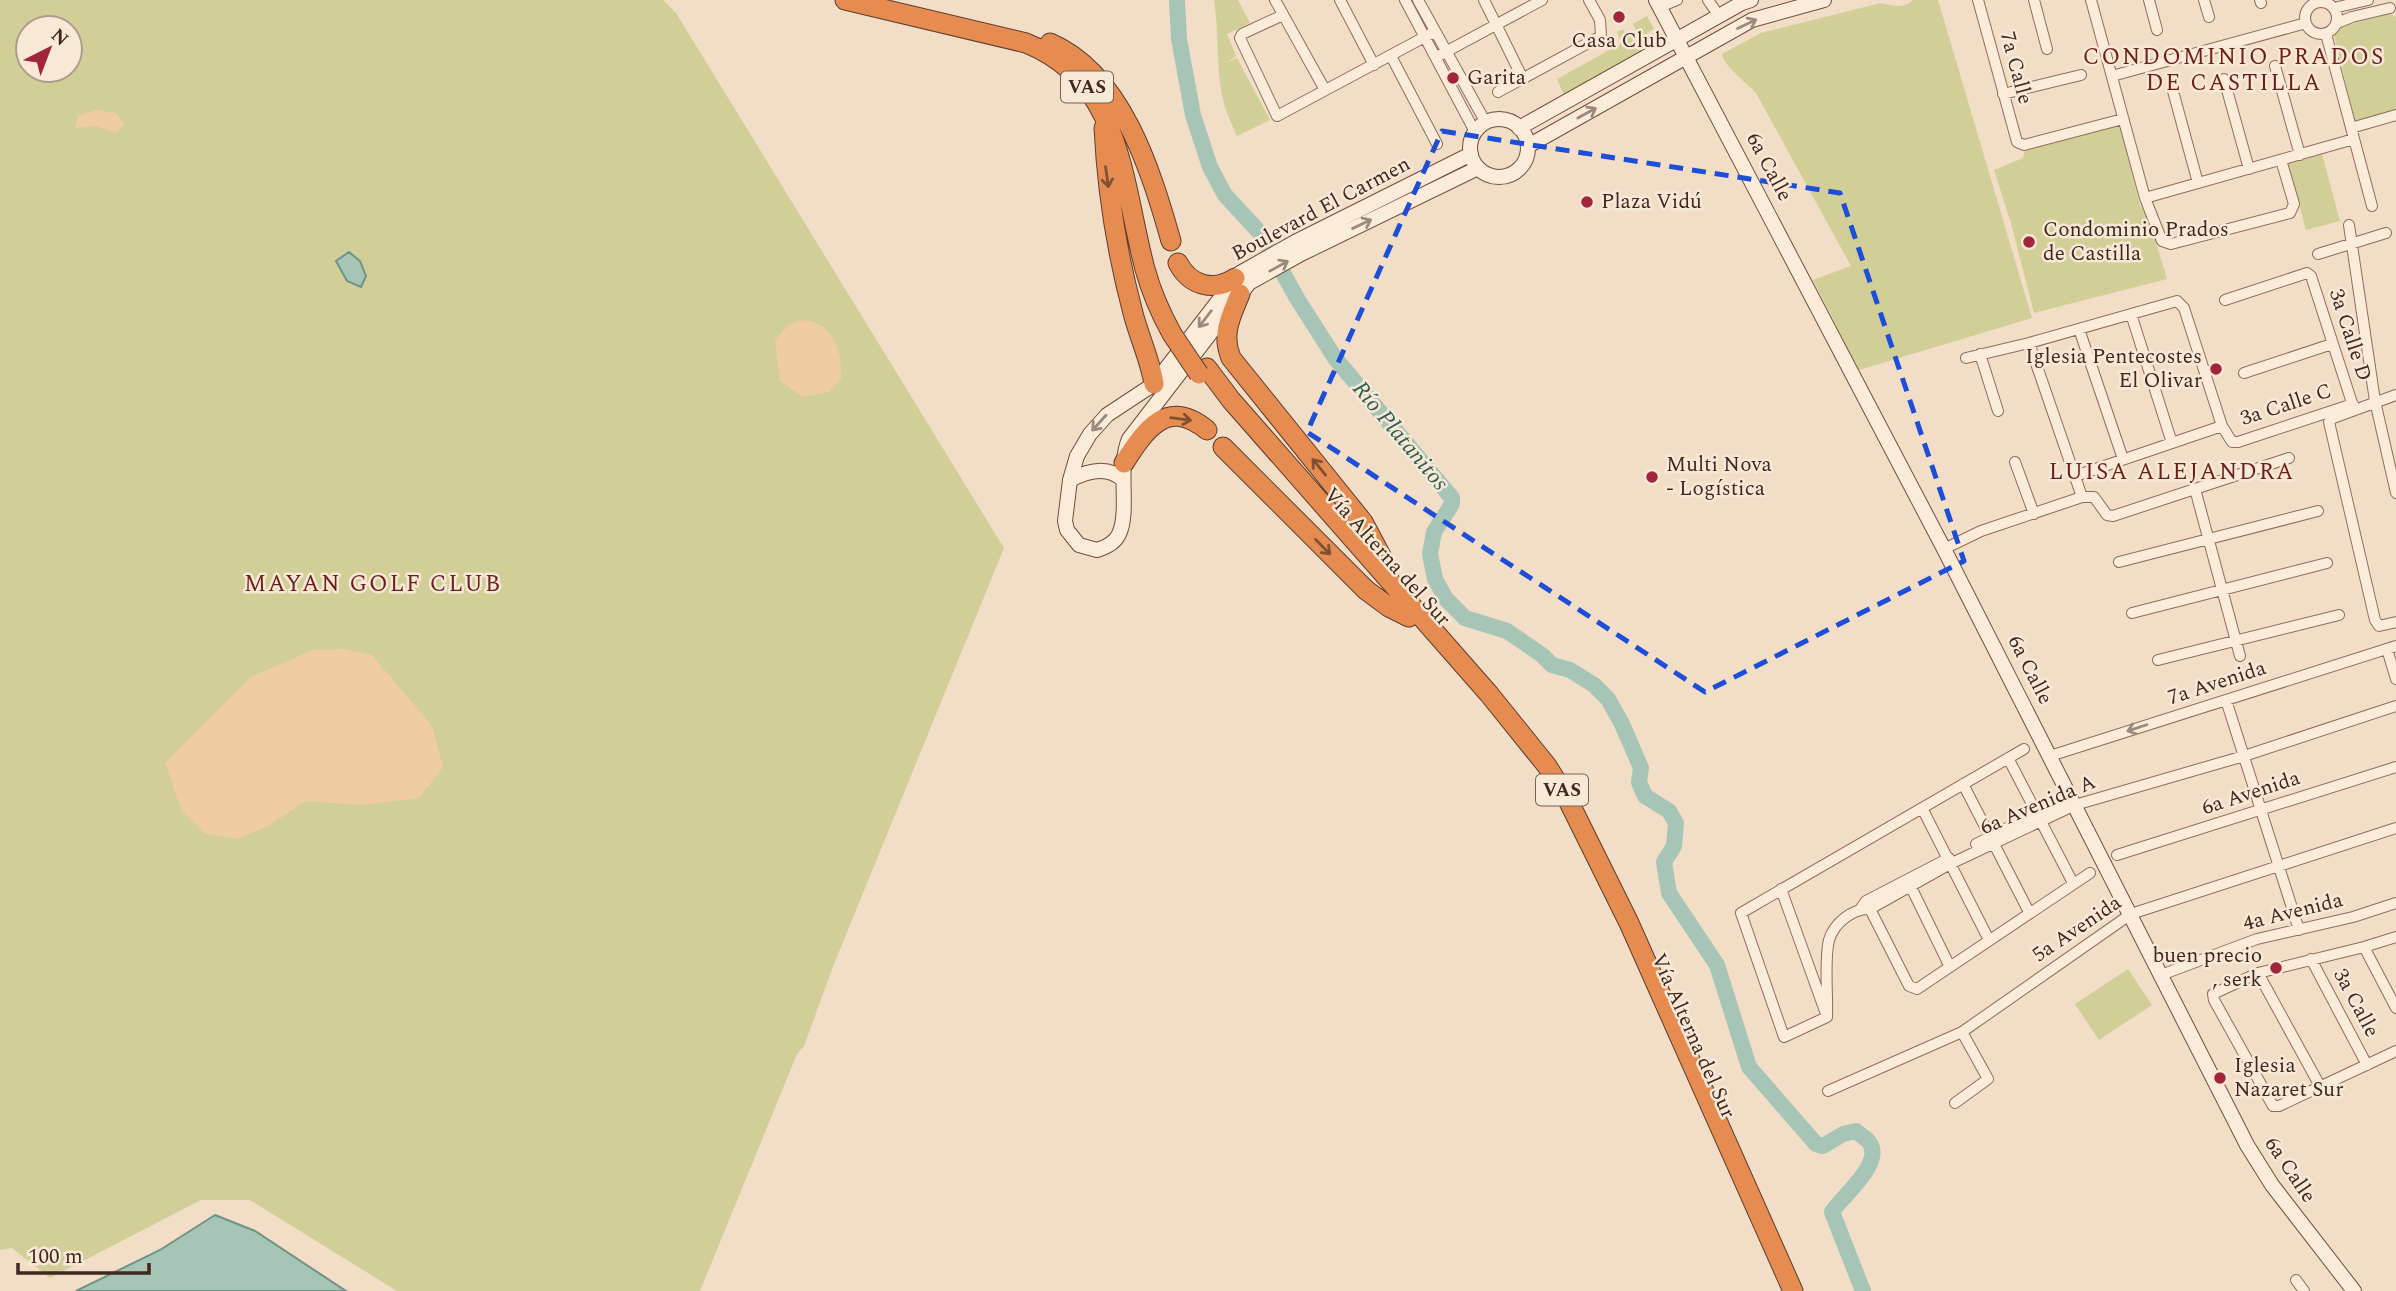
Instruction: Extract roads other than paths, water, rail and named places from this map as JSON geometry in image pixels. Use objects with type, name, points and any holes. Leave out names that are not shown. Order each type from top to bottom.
[{"type":"highway","name":"Vía Alterna del Sur","points":[[845,0],[1038,47],[1074,73],[1101,109],[1120,158],[1145,270],[1176,331],[1224,407],[1499,719],[1569,819],[1782,1291]]},
{"type":"highway","name":"Vía Alterna del Sur","points":[[885,0],[1030,34],[1069,56],[1092,78],[1116,116],[1129,155],[1154,265],[1176,331]]},
{"type":"highway","points":[[1046,41],[1079,58],[1116,100],[1159,200],[1171,241]]},
{"type":"highway","points":[[1101,109],[1106,167],[1122,263],[1154,384]]},
{"type":"highway","points":[[1178,263],[1188,276],[1206,285],[1223,285],[1245,279]]},
{"type":"highway","points":[[1245,279],[1226,330],[1226,344],[1231,358],[1363,522],[1385,560],[1395,586]]},
{"type":"highway","name":"Vía Alterna del Sur","points":[[1203,371],[1489,694],[1546,766],[1567,798],[1629,923],[1793,1291]]},
{"type":"highway","points":[[1124,472],[1147,430],[1163,419],[1184,417],[1207,430]]},
{"type":"highway","points":[[1223,447],[1366,590],[1389,607],[1409,617]]},
{"type":"main road","points":[[1519,128],[1742,2],[1751,0]]},
{"type":"main road","points":[[1528,146],[1752,20],[1824,0]]},
{"type":"main road","name":"6a Calle","points":[[1658,4],[1944,549],[2260,1168],[2354,1291]]},
{"type":"main road","points":[[1492,120],[1507,120],[1519,128],[1528,146],[1524,163],[1511,174],[1493,176],[1478,167],[1470,146],[1480,127],[1492,120]]},
{"type":"main road","name":"Boulevard El Carmen","points":[[1245,279],[1129,439],[1119,534],[1111,544],[1097,550],[1079,545],[1067,530],[1065,521],[1070,480],[1077,456],[1095,427],[1112,410],[1154,384],[1245,279],[1471,154]]},
{"type":"main road","name":"Boulevard El Carmen","points":[[1298,248],[1478,167]]},
{"type":"main road","points":[[1070,480],[1096,470],[1124,472]]},
{"type":"street","points":[[1275,0],[1325,90]]},
{"type":"street","points":[[1340,0],[1374,65]]},
{"type":"street","points":[[1405,0],[1466,89],[1480,127]]},
{"type":"street","points":[[1418,0],[1429,34]]},
{"type":"street","points":[[1484,0],[1523,79]]},
{"type":"street","points":[[1441,55],[1542,0]]},
{"type":"street","points":[[1498,92],[1601,36],[1600,20],[1589,0]]},
{"type":"street","points":[[1658,4],[1677,0]]},
{"type":"street","points":[[1708,0],[1719,16]]},
{"type":"street","name":"7a Calle","points":[[1978,0],[2015,140],[2019,144],[2025,145],[2123,119]]},
{"type":"street","points":[[2034,0],[2048,49]]},
{"type":"street","points":[[2091,0],[2145,198],[2160,238],[2171,244],[2290,213],[2294,204],[2281,160]]},
{"type":"street","points":[[2149,0],[2157,30]]},
{"type":"street","points":[[2204,0],[2209,17]]},
{"type":"street","points":[[2368,0],[2334,8],[2317,1],[2307,10],[2306,23],[2316,34],[2326,34],[2337,23],[2390,6]]},
{"type":"street","points":[[2334,8],[2337,23]]},
{"type":"street","points":[[1283,15],[1242,34],[1240,38],[1278,116],[1429,34]]},
{"type":"street","points":[[2112,76],[2306,23]]},
{"type":"street","points":[[2326,34],[2372,206]]},
{"type":"street","points":[[1441,55],[1454,95],[1480,127]]},
{"type":"street","points":[[1391,56],[1437,144]]},
{"type":"street","points":[[2275,66],[2300,155]]},
{"type":"street","points":[[2003,94],[2081,75]]},
{"type":"street","points":[[2224,79],[2249,169]]},
{"type":"street","points":[[1454,95],[1466,89]]},
{"type":"street","points":[[2173,91],[2198,183]]},
{"type":"street","points":[[2145,198],[2300,155],[2396,116]]},
{"type":"street","points":[[2349,225],[2375,401],[2396,493]]},
{"type":"street","points":[[2318,254],[2386,233]]},
{"type":"street","name":"3a Calle D","points":[[2225,299],[2307,273],[2311,276],[2353,406]]},
{"type":"street","points":[[1966,358],[2173,301],[2182,304],[2222,426],[2075,476]]},
{"type":"street","points":[[2131,314],[2172,443]]},
{"type":"street","points":[[2079,329],[2123,459]]},
{"type":"street","points":[[2029,342],[2082,497]]},
{"type":"street","points":[[2244,373],[2332,344]]},
{"type":"street","points":[[1980,354],[1998,411]]},
{"type":"street","points":[[2396,394],[2353,406],[2329,422],[2375,620],[2379,626],[2396,622]]},
{"type":"street","name":"3a Calle C","points":[[2222,426],[2232,442],[2238,442],[2353,406]]},
{"type":"street","points":[[1944,549],[1981,531],[2082,497],[2094,497],[2107,515],[2113,516],[2289,458]]},
{"type":"street","points":[[2015,462],[2034,514]]},
{"type":"street","points":[[2195,489],[2240,656]]},
{"type":"street","points":[[2119,562],[2318,511]]},
{"type":"street","points":[[2132,613],[2327,563]]},
{"type":"street","points":[[2158,660],[2339,615]]},
{"type":"street","points":[[2391,648],[2396,679]]},
{"type":"street","name":"7a Avenida","points":[[2050,756],[2391,648]]},
{"type":"street","points":[[2226,700],[2299,930]]},
{"type":"street","name":"6a Avenida A","points":[[1827,1017],[1829,941],[1838,924],[1909,882],[2072,800],[2244,755],[2396,706]]},
{"type":"street","points":[[1781,889],[1827,1017],[1784,1037],[1741,913],[1781,889],[2024,749]]},
{"type":"street","points":[[2008,758],[2073,883]]},
{"type":"street","name":"6a Avenida","points":[[2117,855],[2396,767]]},
{"type":"street","points":[[1963,784],[2029,912]]},
{"type":"street","points":[[1922,808],[1989,940]]},
{"type":"street","name":"5a Avenida","points":[[1828,1091],[1962,1031],[2130,914],[2396,828]]},
{"type":"street","points":[[1866,906],[1909,986],[1917,989],[2090,873]]},
{"type":"street","points":[[1909,882],[1950,967]]},
{"type":"street","name":"4a Avenida","points":[[2161,975],[2257,939],[2353,917],[2396,903]]},
{"type":"street","points":[[2396,937],[2258,973],[2213,994],[2273,1106],[2396,1051]]},
{"type":"street","points":[[2364,947],[2396,1008]]},
{"type":"street","name":"3a Calle","points":[[2311,959],[2367,1065]]},
{"type":"street","points":[[2258,973],[2320,1086]]},
{"type":"street","points":[[1955,1103],[1988,1079],[1962,1031]]},
{"type":"street","points":[[2296,1280],[2304,1291]]},
{"type":"waterway","name":"Río Platanitos","points":[[1177,0],[1179,39],[1193,115],[1210,167],[1225,195],[1261,234],[1335,358],[1452,498],[1452,504],[1434,532],[1430,554],[1435,579],[1446,599],[1465,618],[1507,631],[1552,665],[1570,670],[1594,685],[1608,699],[1641,768],[1639,782],[1645,796],[1669,811],[1676,823],[1674,846],[1664,862],[1669,893],[1717,965],[1749,1067],[1816,1144],[1823,1146],[1843,1134],[1856,1131],[1869,1142],[1872,1150],[1867,1169],[1832,1212],[1863,1291]]},
{"type":"place","name":"Casa Club","points":[[1619,17]]},
{"type":"place","name":"Garita","points":[[1453,78]]},
{"type":"place","name":"Plaza Vidú","points":[[1587,202]]},
{"type":"place","name":"Condominio Prados de Castilla","points":[[2029,242]]},
{"type":"place","name":"Iglesia Pentecostes El Olivar","points":[[2216,369]]},
{"type":"place","name":"Multi Nova - Logística","points":[[1652,477]]},
{"type":"place","name":"buen precio , serk","points":[[2276,968]]},
{"type":"place","name":"Iglesia Nazaret Sur","points":[[2220,1078]]},
{"type":"district","name":"CONDOMINIO PRADOS DE CASTILLA","points":[[2234,70]]},
{"type":"district","name":"LUISA ALEJANDRA","points":[[2172,472]]},
{"type":"district","name":"MAYAN GOLF CLUB","points":[[373,584]]}]
